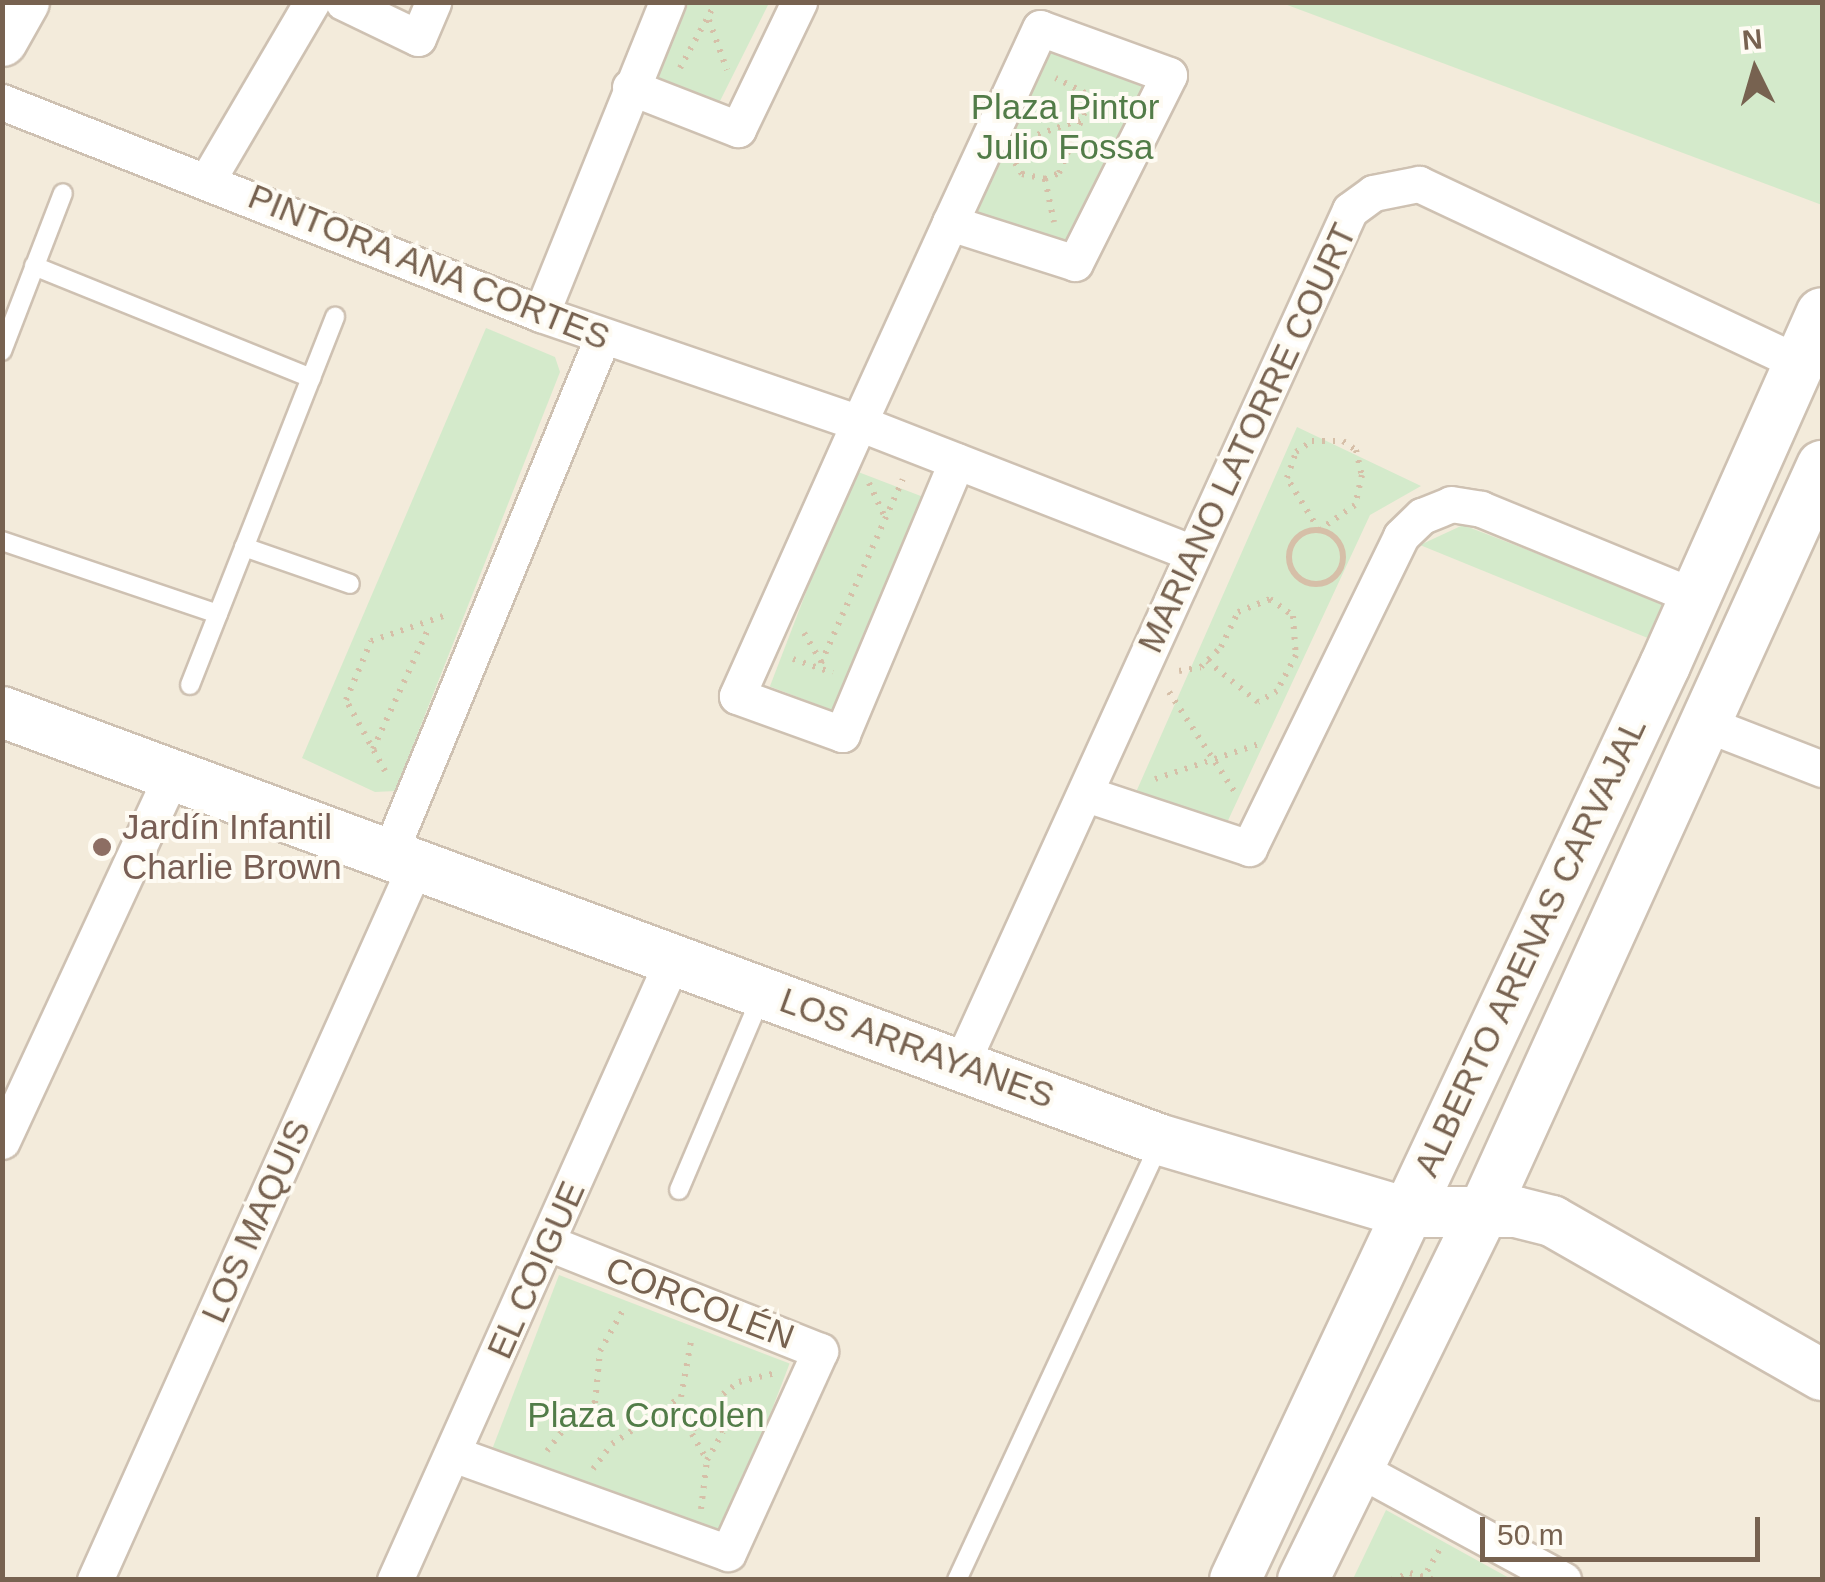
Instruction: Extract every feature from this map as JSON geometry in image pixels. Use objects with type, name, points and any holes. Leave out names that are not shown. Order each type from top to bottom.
[{"type":"street","points":[[2,41],[24,2]]},
{"type":"street","points":[[208,179],[312,2]]},
{"type":"street","points":[[343,2],[418,38],[433,2]]},
{"type":"street","points":[[541,314],[667,2]]},
{"type":"street","points":[[630,87],[738,129],[799,2]]},
{"type":"street","points":[[950,223],[1075,263],[1170,75],[1040,28],[950,223],[736,696],[842,734],[957,461]]},
{"type":"street","name":"PINTORA ANA CORTES","points":[[2,102],[208,179],[541,314],[859,423],[1193,553]]},
{"type":"street","name":"MARIANO LATORRE COURT","points":[[962,1062],[1153,666],[1193,553],[1350,210],[1394,185],[1420,184],[1799,364]]},
{"type":"street","name":"ALBERTO ARENAS CARVAJAL","points":[[1235,1580],[1404,1212],[1696,597],[1822,313]]},
{"type":"street","name":"LOS MAQUIS","points":[[95,1580],[405,842],[603,336]]},
{"type":"street","name":"ALBERTO ARENAS CARVAJAL","points":[[1303,1580],[1482,1217],[1822,466]]},
{"type":"street","points":[[1091,796],[1249,848],[1401,536],[1422,516],[1451,504],[1481,509],[1696,597]]},
{"type":"street","name":"LOS ARRAYANES","points":[[2,712],[172,774],[405,842],[673,959],[962,1062],[1161,1140],[1404,1212],[1482,1217],[1516,1212],[1552,1221],[1822,1375]]},
{"type":"street","points":[[1706,724],[1822,768]]},
{"type":"street","points":[[2,1141],[172,774]]},
{"type":"street","name":"EL COIGUE","points":[[394,1580],[673,959]]},
{"type":"street","name":"CORCOLÉN","points":[[453,1454],[728,1553],[820,1351],[548,1244]]},
{"type":"street","points":[[1356,1467],[1563,1580]]},
{"type":"lane","points":[[2,351],[63,193]]},
{"type":"lane","points":[[34,266],[310,378]]},
{"type":"lane","points":[[190,685],[334,316]]},
{"type":"lane","points":[[2,541],[218,614]]},
{"type":"lane","points":[[244,547],[350,584]]},
{"type":"lane","points":[[678,1190],[764,991]]},
{"type":"lane","points":[[958,1580],[1161,1140]]},
{"type":"path","points":[[1047,94],[1056,79],[1052,32]]},
{"type":"path","points":[[1030,125],[1022,140],[1018,168],[1045,179],[1059,173],[1089,102],[1085,92],[1056,79]]},
{"type":"path","points":[[1022,140],[1082,119]]},
{"type":"path","points":[[1319,530],[1302,534],[1289,555],[1293,571],[1315,583],[1332,578],[1342,563],[1340,545],[1319,530],[1287,478],[1296,452],[1312,441],[1343,442],[1356,450],[1362,475],[1355,505],[1319,530]]},
{"type":"path","points":[[821,662],[918,446]]},
{"type":"path","points":[[1207,661],[1238,612],[1270,599],[1293,616],[1296,655],[1277,691],[1258,702],[1226,670],[1207,661],[1153,666],[1259,828]]},
{"type":"path","points":[[405,842],[373,748],[346,700],[371,641],[430,624],[460,606]]},
{"type":"path","points":[[373,748],[430,624]]},
{"type":"path","points":[[758,648],[863,683]]},
{"type":"path","points":[[1091,796],[1308,727]]},
{"type":"path","points":[[535,1484],[559,1432],[595,1403],[600,1351],[615,1316],[669,1291],[692,1321],[681,1397],[612,1444],[589,1474],[593,1504]]},
{"type":"path","points":[[678,1535],[696,1522],[706,1496],[707,1460],[723,1432],[716,1414],[723,1394],[760,1374],[805,1383]]},
{"type":"path","points":[[707,1460],[692,1434],[698,1418],[716,1414]]},
{"type":"path","points":[[1391,1580],[1410,1573],[1436,1580]]},
{"type":"shaded area","points":[[3,3],[1822,3],[1822,1579],[3,1579]]},
{"type":"green space","points":[[676,3],[769,3],[715,111],[642,80]]},
{"type":"green space","points":[[1282,3],[1822,3],[1822,205]]},
{"type":"green space","name":"Plaza Pintor Julio Fossa","points":[[1042,38],[1148,81],[1077,255],[972,212]]},
{"type":"green space","points":[[486,328],[555,357],[560,372],[395,791],[375,792],[302,758]]},
{"type":"green space","points":[[1297,427],[1421,486],[1370,515],[1225,827],[1133,799]]},
{"type":"green space","points":[[853,470],[929,499],[845,716],[770,687]]},
{"type":"green space","points":[[1463,525],[1670,605],[1655,641],[1420,545]]},
{"type":"green space","name":"Plaza Corcolen","points":[[559,1275],[790,1364],[719,1546],[489,1458]]},
{"type":"green space","points":[[1386,1510],[1511,1579],[1353,1579]]},
{"type":"place","name":"Jardín Infantil Charlie Brown","points":[[102,847]]}]
